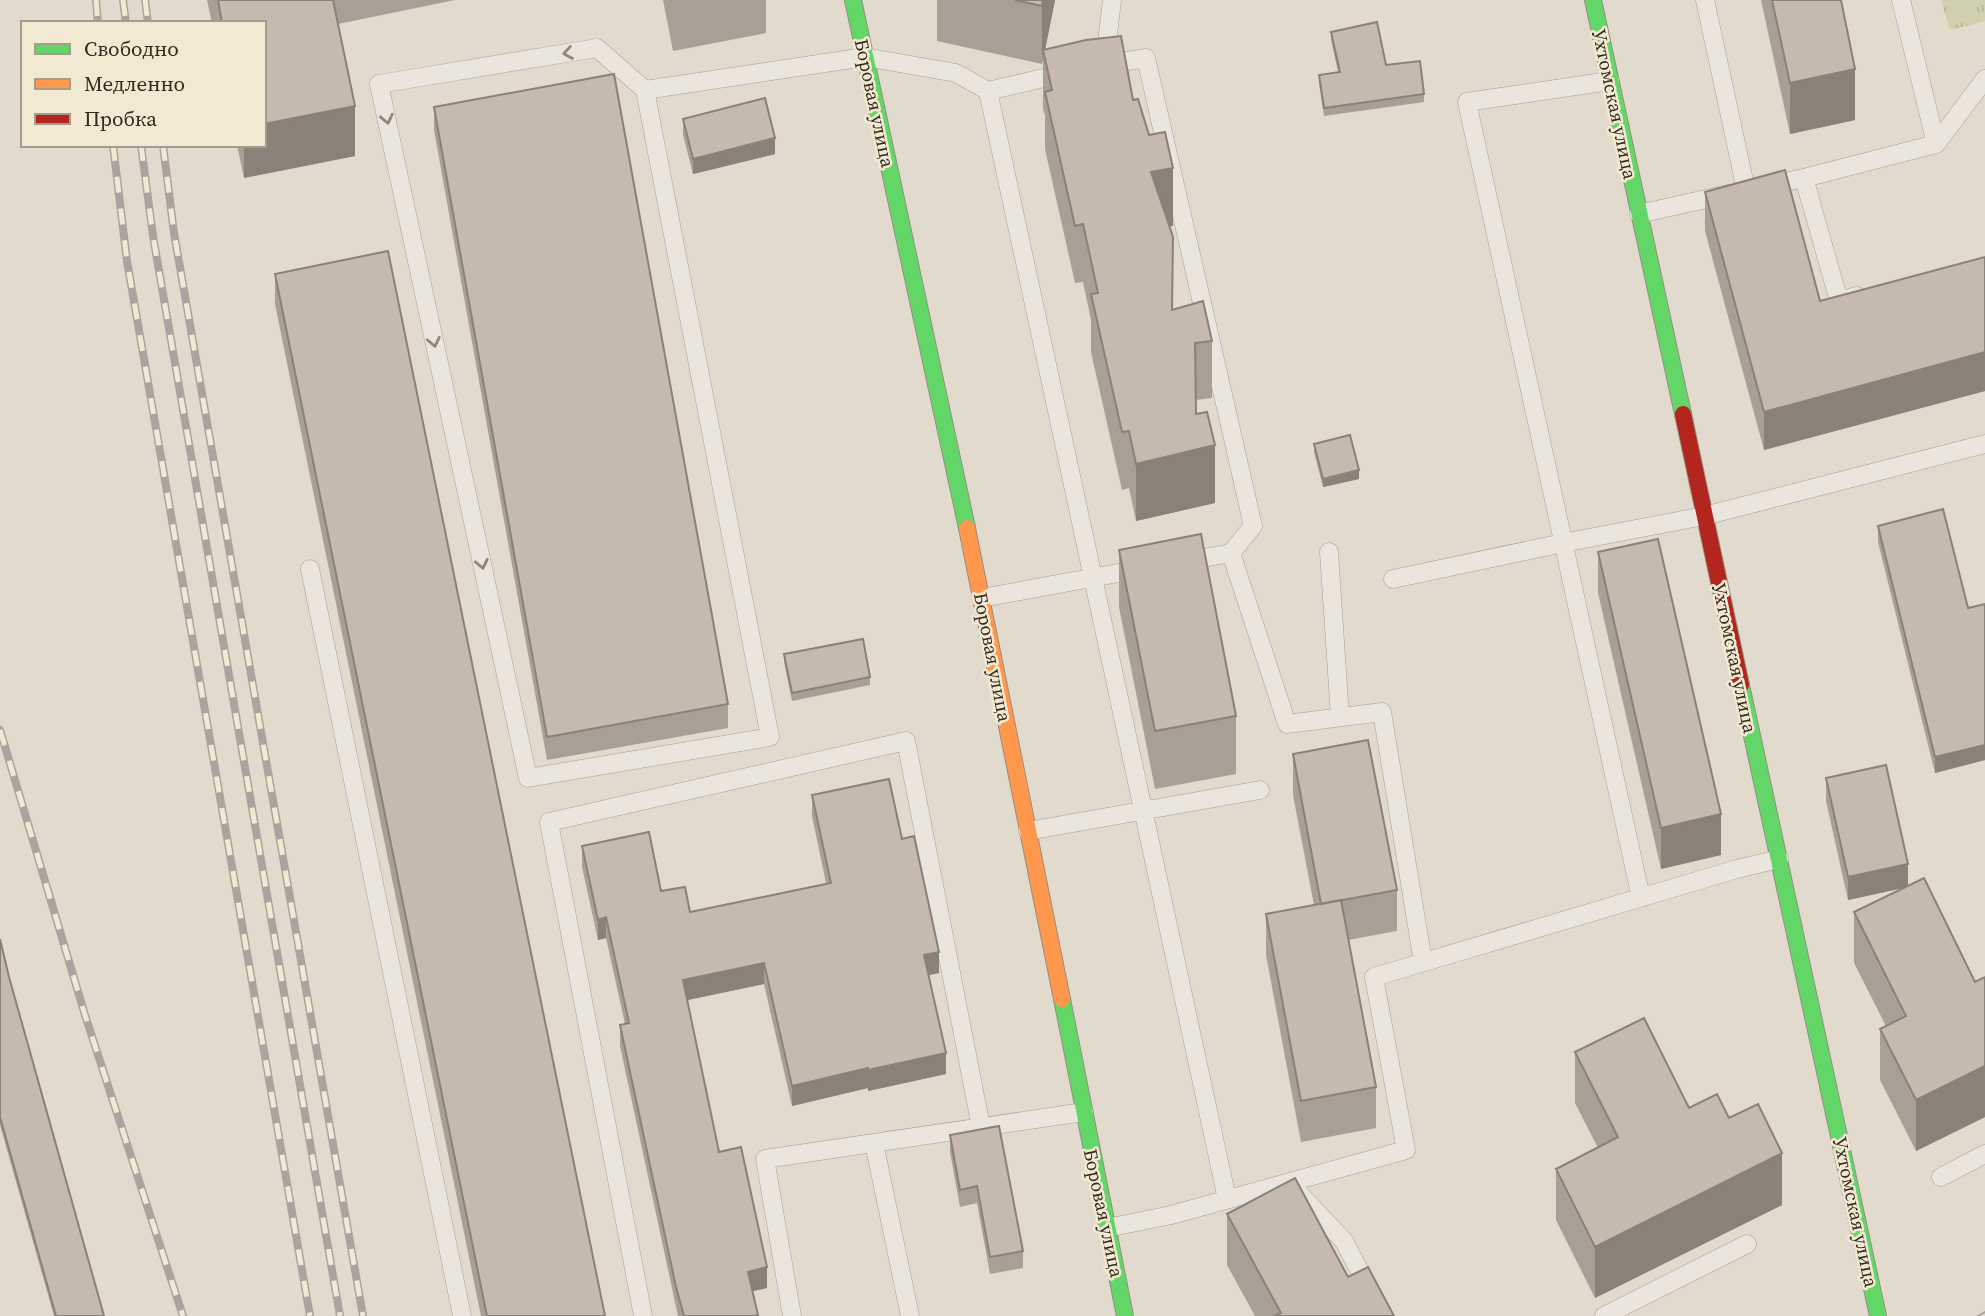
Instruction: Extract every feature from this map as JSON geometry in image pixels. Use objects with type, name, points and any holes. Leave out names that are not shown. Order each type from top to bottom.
[{"type":"street","name":"Боровая улица","points":[[853,0],[982,598],[1125,1316]]},
{"type":"street","name":"Ухтомская улица","points":[[1593,0],[1878,1316]]},
{"type":"lane","points":[[1091,67],[1112,0]]},
{"type":"lane","points":[[1705,0],[1746,190]]},
{"type":"lane","points":[[1900,0],[1936,144]]},
{"type":"lane","points":[[645,90],[770,737],[528,778],[379,84],[597,48],[645,90],[865,57],[956,73],[988,91],[1091,67],[1146,58],[1253,526],[1231,552],[982,598]]},
{"type":"lane","points":[[1639,214],[1804,178],[1936,144],[1985,79]]},
{"type":"lane","points":[[1610,81],[1467,102],[1641,898]]},
{"type":"lane","points":[[988,91],[1227,1199]]},
{"type":"lane","points":[[1804,178],[1839,301],[1878,290]]},
{"type":"lane","points":[[1393,579],[1704,516],[1985,444]]},
{"type":"lane","points":[[1231,552],[1287,724],[1382,712],[1423,962]]},
{"type":"lane","points":[[1329,552],[1340,717]]},
{"type":"lane","points":[[310,569],[462,1316]]},
{"type":"lane","points":[[643,1316],[549,822],[906,741],[981,1127]]},
{"type":"lane","points":[[1028,831],[1260,790]]},
{"type":"lane","points":[[1107,1228],[1171,1215],[1406,1150],[1374,976],[1779,859]]},
{"type":"lane","points":[[792,1316],[765,1159],[1084,1112]]},
{"type":"lane","points":[[874,1143],[910,1316]]},
{"type":"lane","points":[[1941,1177],[1985,1154]]},
{"type":"lane","points":[[1289,1182],[1344,1241],[1383,1316]]},
{"type":"lane","points":[[1604,1316],[1747,1244]]},
{"type":"green space","points":[[1941,0],[1985,0],[1985,21],[1950,30]]},
{"type":"building","points":[[218,0],[333,0],[355,106],[266,124],[266,21],[222,21]]},
{"type":"building","points":[[1015,0],[1043,0],[1042,6]]},
{"type":"building","points":[[1772,0],[1841,0],[1855,69],[1790,83]]},
{"type":"building","points":[[1377,22],[1386,65],[1420,61],[1424,94],[1324,108],[1319,75],[1340,72],[1331,32]]},
{"type":"building","points":[[1121,36],[1133,100],[1138,99],[1149,135],[1165,132],[1173,168],[1151,172],[1173,237],[1172,310],[1203,301],[1212,341],[1195,343],[1196,414],[1207,412],[1215,445],[1136,464],[1129,431],[1122,432],[1091,294],[1098,293],[1083,224],[1075,226],[1045,92],[1052,90],[1043,50],[1086,40]]},
{"type":"building","points":[[614,74],[728,704],[547,737],[434,107]]},
{"type":"building","points":[[765,98],[775,138],[693,159],[683,119]]},
{"type":"building","points":[[1785,170],[1820,301],[1985,257],[1985,352],[1764,412],[1705,192]]},
{"type":"building","points":[[388,251],[605,1316],[487,1316],[275,274]]},
{"type":"building","points":[[1350,435],[1359,470],[1323,479],[1314,444]]},
{"type":"building","points":[[1943,509],[1968,608],[1985,604],[1985,745],[1935,757],[1878,526]]},
{"type":"building","points":[[1201,534],[1236,716],[1155,731],[1119,550]]},
{"type":"building","points":[[1658,539],[1721,814],[1661,828],[1598,552]]},
{"type":"building","points":[[863,639],[870,677],[792,693],[784,654]]},
{"type":"building","points":[[1368,740],[1397,890],[1321,904],[1293,754]]},
{"type":"building","points":[[1886,765],[1908,864],[1848,877],[1826,778]]},
{"type":"building","points":[[889,779],[902,839],[914,836],[939,952],[924,955],[946,1053],[792,1086],[764,963],[683,980],[719,1152],[741,1147],[767,1267],[748,1272],[758,1315],[684,1316],[620,1025],[629,1023],[606,917],[598,920],[582,846],[649,832],[661,891],[685,887],[690,912],[831,883],[812,795]]},
{"type":"building","points":[[1924,878],[1975,982],[1985,977],[1985,1066],[1916,1100],[1880,1029],[1906,1016],[1854,912]]},
{"type":"building","points":[[1341,900],[1376,1087],[1301,1101],[1266,914]]},
{"type":"building","points":[[0,939],[104,1316],[56,1316],[0,1117]]},
{"type":"building","points":[[1644,1018],[1689,1108],[1717,1094],[1729,1118],[1758,1104],[1782,1153],[1595,1247],[1556,1169],[1618,1137],[1575,1052]]},
{"type":"building","points":[[999,1126],[1023,1251],[990,1257],[977,1186],[960,1190],[950,1135]]},
{"type":"building","points":[[1295,1178],[1348,1277],[1368,1267],[1394,1316],[1274,1316],[1281,1313],[1227,1214]]},
{"type":"tram line","points":[[1978,1316],[1985,1312]]},
{"type":"railway","points":[[96,0],[98,21]]},
{"type":"railway","points":[[123,0],[126,21]]},
{"type":"railway","points":[[145,0],[148,21]]},
{"type":"railway","points":[[113,147],[127,261],[310,1316]]},
{"type":"railway","points":[[141,147],[153,236],[340,1316]]},
{"type":"railway","points":[[163,147],[174,233],[363,1316]]},
{"type":"railway","points":[[0,730],[85,1015],[183,1316]]},
{"type":"traffic: fast","points":[[853,0],[967,528]]},
{"type":"traffic: fast","points":[[1593,0],[1683,414]]},
{"type":"traffic: fast","points":[[1741,685],[1878,1316]]},
{"type":"traffic: fast","points":[[1062,999],[1125,1316]]},
{"type":"traffic: slow","points":[[967,528],[1062,999]]},
{"type":"traffic: jam","points":[[1683,414],[1741,685]]}]
